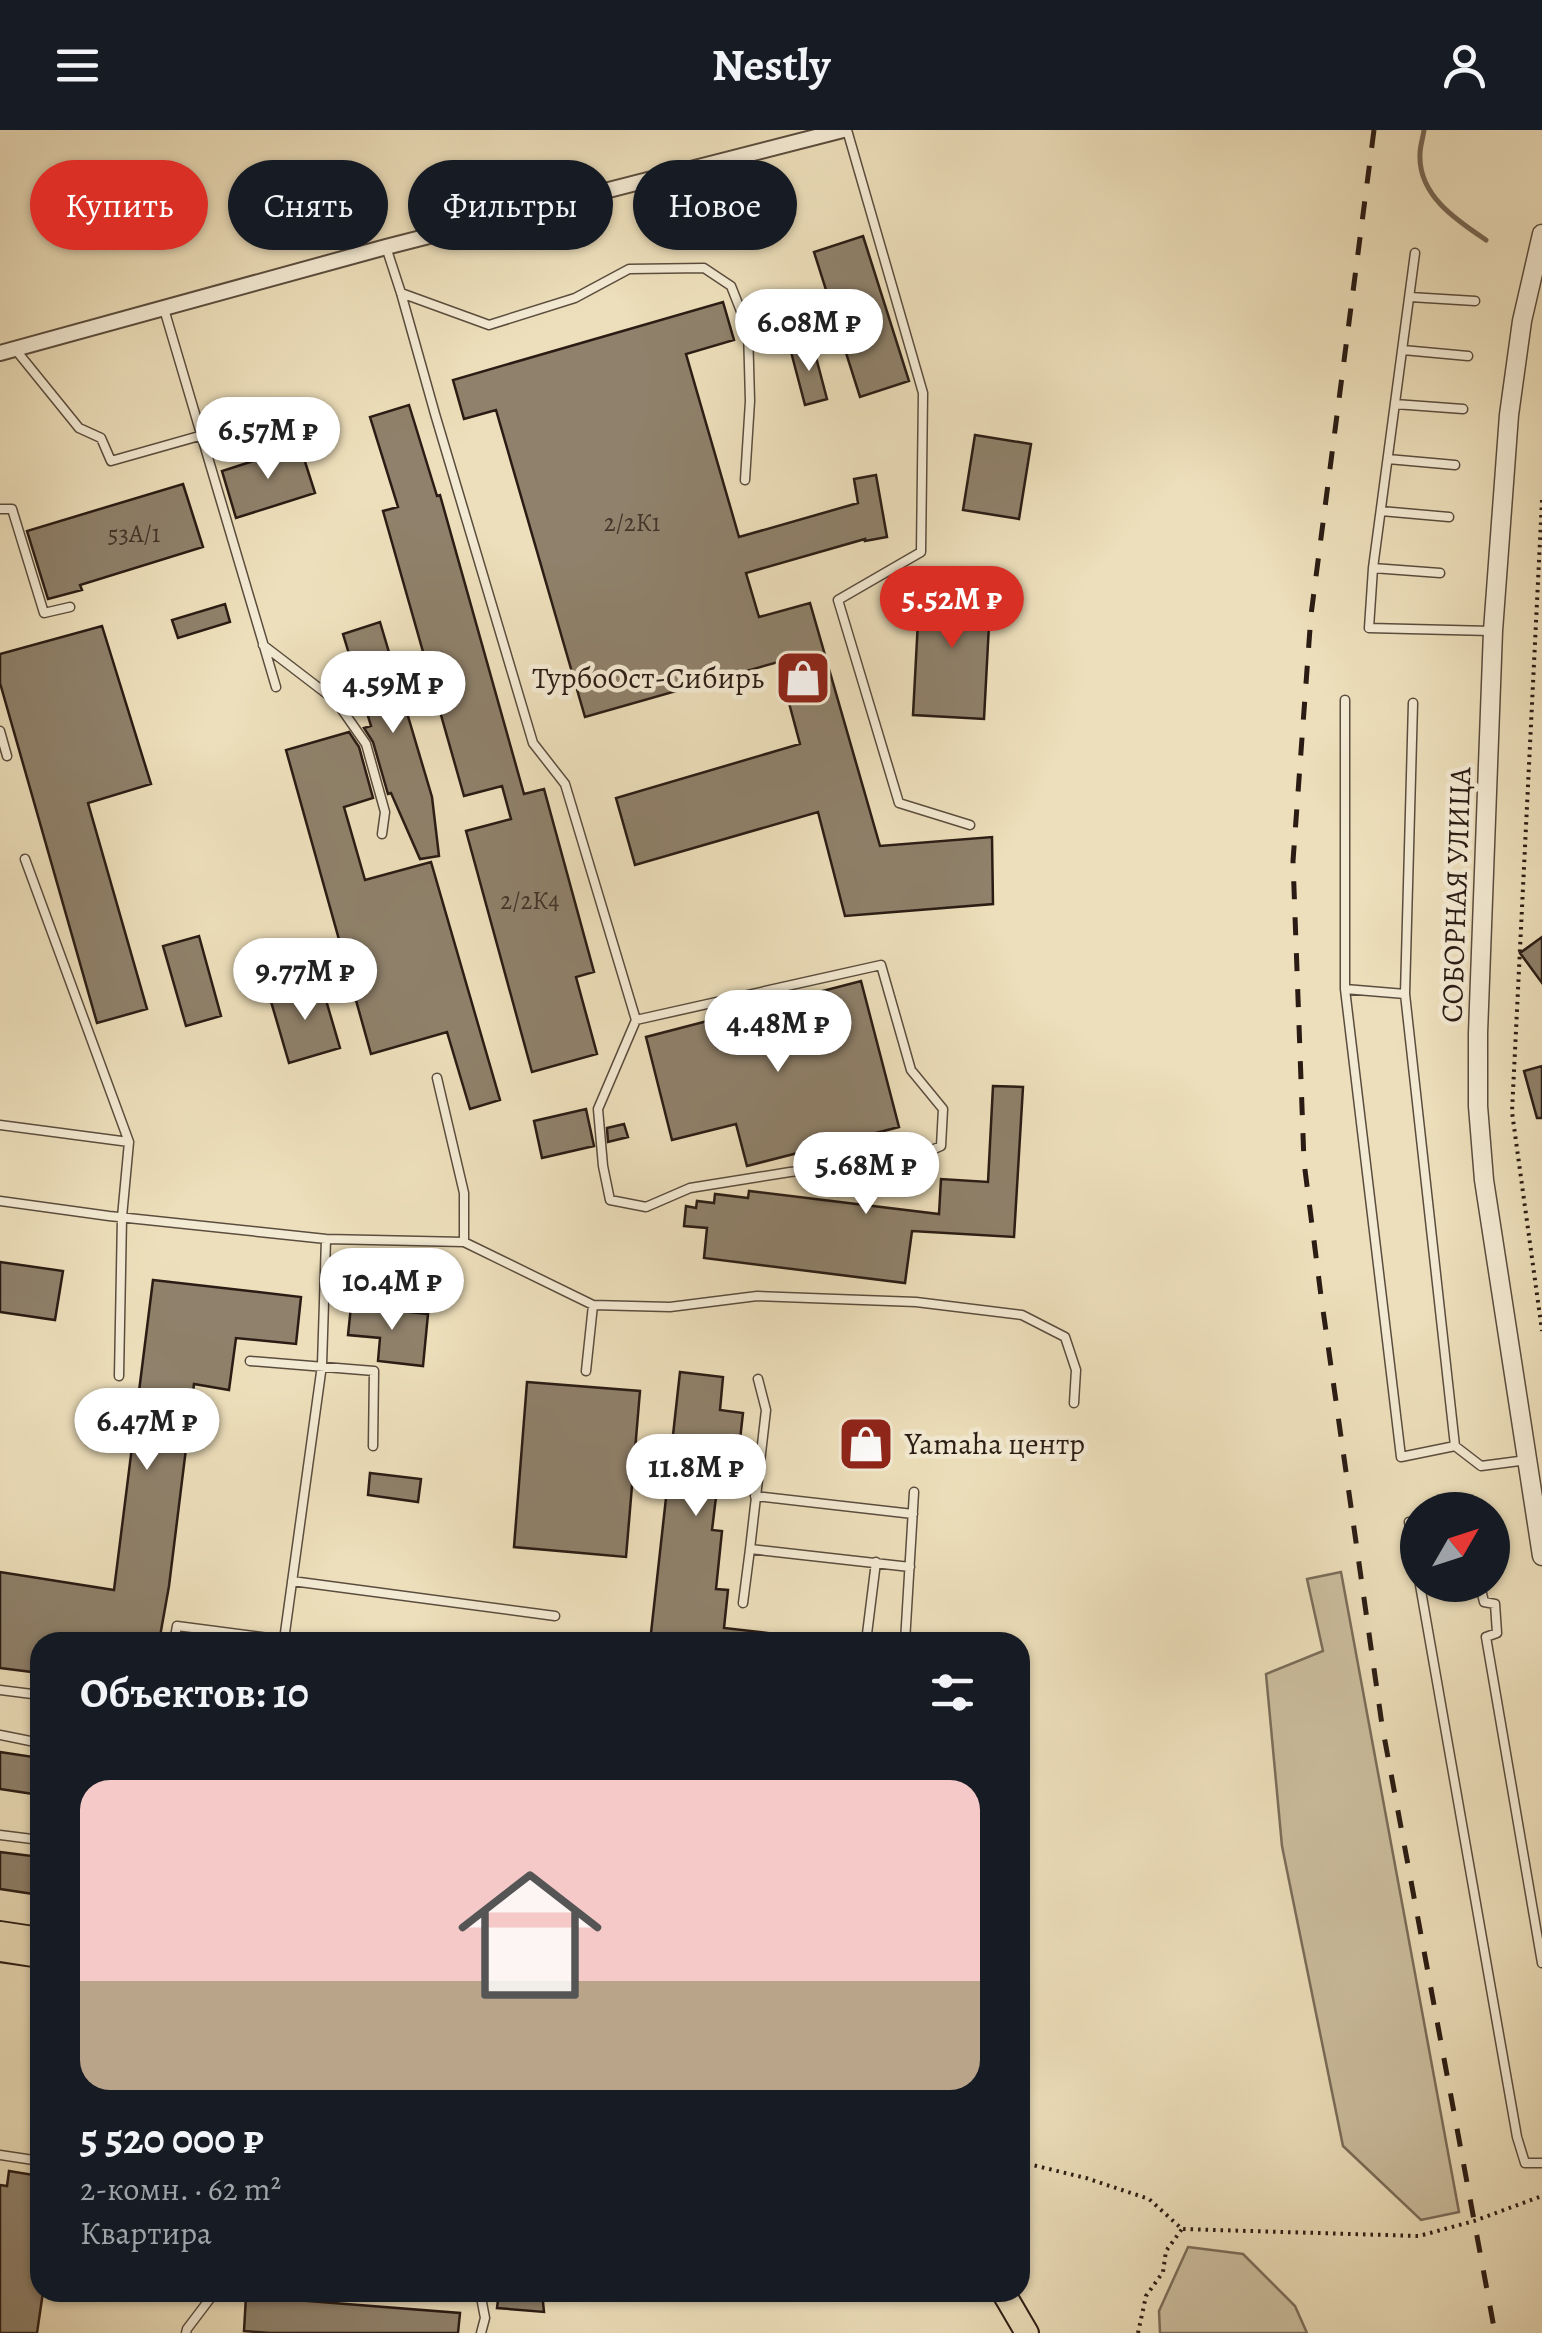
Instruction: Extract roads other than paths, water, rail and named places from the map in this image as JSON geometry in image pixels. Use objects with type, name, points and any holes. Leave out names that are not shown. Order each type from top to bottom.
[{"type":"main road","points":[[0,1933],[30,1938]]},
{"type":"main road","points":[[0,1950],[30,1954]]},
{"type":"main road","points":[[1009,2302],[1027,2333]]},
{"type":"main road","points":[[1026,2302],[1044,2333]]},
{"type":"street","points":[[388,246],[845,130]]},
{"type":"street","name":"СОБОРНАЯ УЛИЦА","points":[[1542,234],[1522,322],[1509,415],[1493,631],[1478,1033],[1484,1180],[1542,1556]]},
{"type":"street","points":[[8,351],[375,250]]},
{"type":"lane","points":[[845,130],[923,394],[922,552],[838,600],[899,804],[970,825]]},
{"type":"lane","points":[[387,250],[534,743],[565,784],[636,1020],[598,1109],[610,1200],[646,1207],[690,1188],[790,1172],[911,1160],[941,1146],[943,1109],[911,1070],[880,965],[636,1020]]},
{"type":"lane","points":[[1415,253],[1373,568],[1369,628],[1493,631]]},
{"type":"lane","points":[[401,293],[489,325],[574,298],[629,269],[704,268],[731,286],[748,330],[750,402],[745,480]]},
{"type":"lane","points":[[1410,297],[1476,301]]},
{"type":"lane","points":[[164,308],[276,687]]},
{"type":"lane","points":[[1403,350],[1468,356]]},
{"type":"lane","points":[[8,351],[79,428],[101,438],[111,462],[270,416]]},
{"type":"lane","points":[[1395,404],[1463,409]]},
{"type":"lane","points":[[1388,459],[1454,466]]},
{"type":"lane","points":[[0,509],[12,509],[44,613],[70,607]]},
{"type":"lane","points":[[1380,512],[1449,517]]},
{"type":"lane","points":[[1373,568],[1440,573]]},
{"type":"lane","points":[[263,645],[336,701],[366,744],[384,812],[382,834]]},
{"type":"lane","points":[[1346,700],[1345,989],[1402,1458],[1455,1446]]},
{"type":"lane","points":[[1412,703],[1405,994],[1455,1446],[1481,1466],[1527,1460]]},
{"type":"lane","points":[[0,730],[7,756]]},
{"type":"lane","points":[[25,860],[129,1142],[122,1217],[119,1376]]},
{"type":"lane","points":[[1345,989],[1405,994]]},
{"type":"lane","points":[[437,1078],[464,1193],[464,1242]]},
{"type":"lane","points":[[0,1125],[129,1142]]},
{"type":"lane","points":[[0,1201],[326,1239],[464,1242],[593,1305],[670,1307],[757,1296],[916,1302],[1022,1315],[1065,1337],[1076,1370],[1074,1403]]},
{"type":"lane","points":[[285,1632],[322,1365],[326,1239]]},
{"type":"lane","points":[[586,1372],[593,1305]]},
{"type":"lane","points":[[250,1361],[374,1371],[373,1446]]},
{"type":"lane","points":[[743,1603],[766,1410],[758,1378]]},
{"type":"lane","points":[[906,1632],[914,1492]]},
{"type":"lane","points":[[755,1496],[913,1514]]},
{"type":"lane","points":[[750,1549],[910,1566]]},
{"type":"lane","points":[[867,1632],[876,1562]]},
{"type":"lane","points":[[292,1581],[555,1616]]},
{"type":"lane","points":[[1423,1602],[1517,2137],[1525,2163],[1542,2163]]},
{"type":"lane","points":[[1484,1602],[1495,1604],[1497,1633],[1486,1637],[1542,1963]]},
{"type":"lane","points":[[176,1632],[177,1626],[223,1632]]},
{"type":"lane","points":[[0,1690],[30,1694]]},
{"type":"lane","points":[[0,1736],[30,1741]]},
{"type":"lane","points":[[0,1835],[30,1839]]},
{"type":"lane","points":[[0,2155],[30,2160]]},
{"type":"lane","points":[[186,2333],[208,2302]]},
{"type":"lane","points":[[481,2333],[485,2318],[482,2302]]},
{"type":"waterway","points":[[1424,130],[1420,154],[1425,182],[1441,205],[1486,240]]},
{"type":"railway","points":[[1374,130],[1311,615],[1293,861],[1304,1162],[1382,1725],[1495,2333]]},
{"type":"place","name":"ТурбоОст-Сибирь","points":[[803,678]]},
{"type":"place","name":"Yamaha центр","points":[[866,1444]]}]
